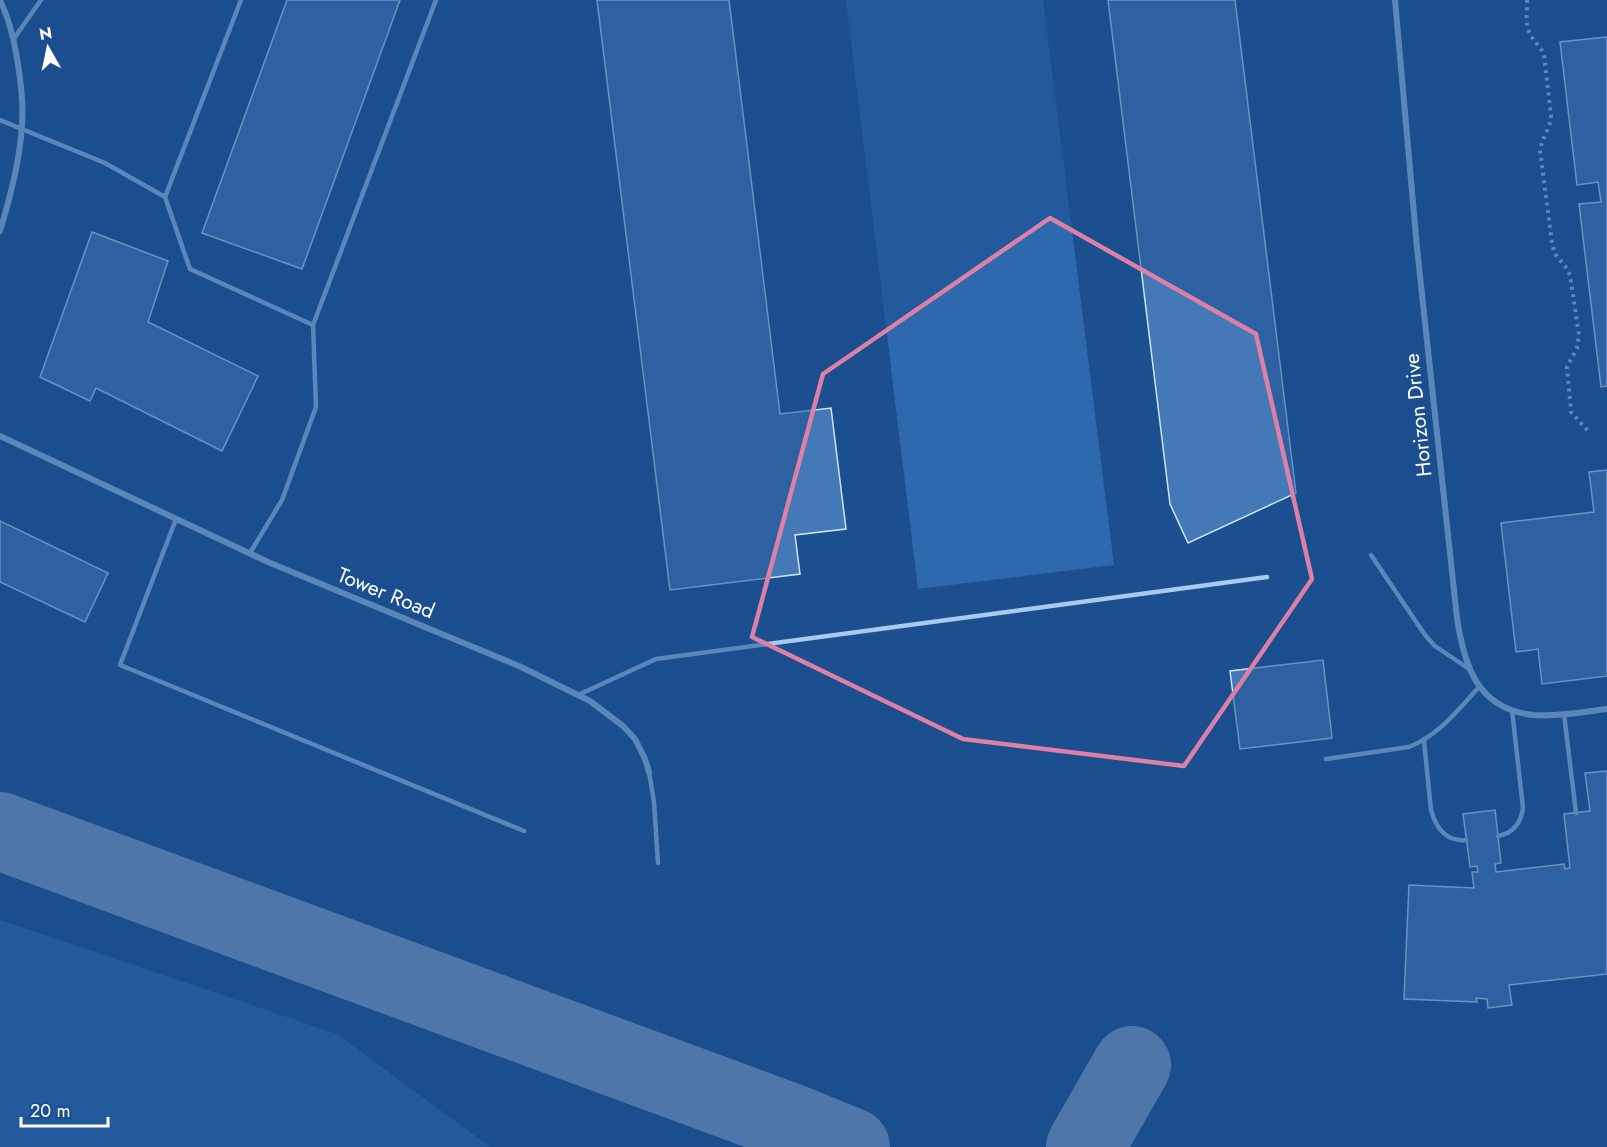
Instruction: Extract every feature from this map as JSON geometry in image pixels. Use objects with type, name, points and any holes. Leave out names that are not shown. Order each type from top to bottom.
[{"type":"street","points":[[0,0],[13,40],[22,102],[18,158],[12,191],[0,231]]},
{"type":"street","name":"Horizon Drive","points":[[1395,0],[1416,248],[1461,644],[1469,669],[1479,687],[1491,700],[1512,710],[1532,715],[1607,709]]},
{"type":"street","name":"Tower Road","points":[[0,436],[250,553],[519,666],[578,695],[623,726],[634,739],[649,772]]},
{"type":"lane","points":[[13,40],[41,0]]},
{"type":"lane","points":[[241,0],[165,197],[190,269],[313,325]]},
{"type":"lane","points":[[250,553],[282,500],[316,407],[313,325],[436,0]]},
{"type":"lane","points":[[0,120],[105,163],[165,197]]},
{"type":"lane","points":[[176,519],[120,665],[524,831]]},
{"type":"lane","points":[[1371,555],[1425,635],[1435,646],[1469,669]]},
{"type":"lane","points":[[578,695],[656,659],[1267,577]]},
{"type":"lane","points":[[1326,759],[1409,747],[1424,741],[1442,727],[1479,687]]},
{"type":"lane","points":[[1498,836],[1512,832],[1522,817],[1523,807],[1512,710]]},
{"type":"lane","points":[[1564,714],[1576,813]]},
{"type":"lane","points":[[1424,741],[1431,810],[1434,819],[1444,835],[1453,840],[1466,840]]},
{"type":"lane","name":"Tower Road","points":[[649,772],[654,802],[658,863]]},
{"type":"path","points":[[1527,0],[1528,28],[1544,55],[1551,115],[1540,150],[1553,249],[1570,275],[1579,335],[1577,348],[1567,367],[1571,412],[1589,432]]},
{"type":"highlighted area","points":[[1050,218],[1256,334],[1312,579],[1184,766],[963,739],[752,637],[823,374]]},
{"type":"shaded area","points":[[846,0],[1043,0],[1114,565],[918,589]]},
{"type":"shaded area","points":[[0,920],[337,1034],[490,1147],[0,1147]]},
{"type":"building","points":[[287,0],[400,0],[302,269],[202,233]]},
{"type":"building","points":[[597,0],[729,0],[780,414],[831,408],[846,529],[795,535],[800,574],[670,590]]},
{"type":"building","points":[[1108,0],[1235,0],[1296,493],[1188,543],[1170,504]]},
{"type":"building","points":[[1607,37],[1607,386],[1601,387],[1579,204],[1601,202],[1598,182],[1577,185],[1560,42]]},
{"type":"building","points":[[92,232],[168,261],[148,322],[258,376],[222,451],[96,388],[90,401],[40,377]]},
{"type":"building","points":[[1607,470],[1607,676],[1542,684],[1538,649],[1516,652],[1501,523],[1594,512],[1589,472]]},
{"type":"building","points":[[0,521],[108,573],[85,622],[0,582]]},
{"type":"building","points":[[1323,660],[1332,738],[1240,749],[1230,671]]},
{"type":"building","points":[[1607,771],[1607,974],[1509,985],[1512,1005],[1488,1008],[1487,999],[1476,998],[1477,1002],[1404,999],[1409,885],[1474,888],[1472,872],[1478,872],[1477,866],[1470,867],[1463,814],[1495,810],[1501,863],[1495,864],[1496,872],[1564,864],[1565,869],[1570,868],[1564,814],[1590,811],[1585,773]]},
{"type":"taxiway","points":[[0,831],[787,1121],[851,1147]]},
{"type":"taxiway","points":[[1085,1147],[1132,1065]]}]
